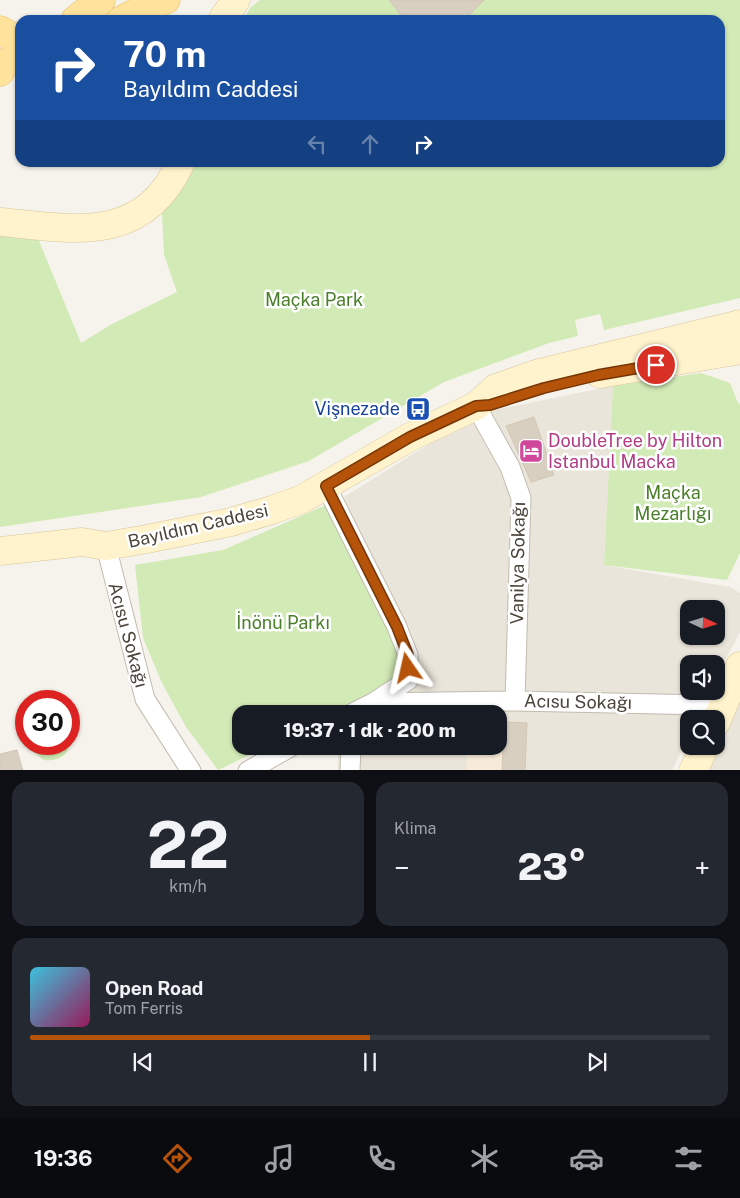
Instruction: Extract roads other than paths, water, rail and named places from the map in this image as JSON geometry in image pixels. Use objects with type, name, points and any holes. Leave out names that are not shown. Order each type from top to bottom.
[{"type":"main road","points":[[82,15],[101,0]]},
{"type":"main road","points":[[130,14],[166,0]]},
{"type":"main road","points":[[0,30],[15,38]]},
{"type":"main road","points":[[0,72],[6,63],[15,57]]},
{"type":"main road","points":[[0,209],[76,217],[105,216],[119,210],[139,196],[153,183],[164,167]]},
{"type":"main road","points":[[0,222],[92,229],[119,223],[137,215],[155,201],[179,167]]},
{"type":"main road","points":[[695,335],[740,324]]},
{"type":"main road","points":[[695,335],[721,333],[740,335]]},
{"type":"main road","name":"Bayıldım Caddesi","points":[[0,567],[82,559],[106,546],[231,522],[272,510],[302,499],[410,437],[476,406],[496,388],[540,373],[695,335]]},
{"type":"main road","name":"Bayıldım Caddesi","points":[[476,406],[490,405],[544,388],[598,375],[740,350]]},
{"type":"main road","name":"Bayıldım Caddesi","points":[[0,551],[82,542],[106,546]]},
{"type":"main road","points":[[722,710],[740,666]]},
{"type":"main road","points":[[693,770],[700,755]]},
{"type":"street","name":"Vanilya Sokağı","points":[[476,406],[510,467],[521,498],[515,701]]},
{"type":"street","name":"Acısu Sokağı","points":[[326,486],[397,627],[408,655],[408,680],[369,705]]},
{"type":"street","name":"Acısu Sokağı","points":[[106,546],[145,699],[191,770]]},
{"type":"street","name":"Acısu Sokağı","points":[[373,703],[515,701],[708,705],[713,710]]},
{"type":"street","points":[[248,770],[276,755]]},
{"type":"street","points":[[350,770],[351,755]]},
{"type":"place","name":"Vişnezade","points":[[418,409]]},
{"type":"place","name":"DoubleTree by Hilton Istanbul Macka","points":[[531,451]]},
{"type":"park label","name":"Maçka Park","points":[[314,300]]},
{"type":"park label","name":"Maçka Mezarlığı","points":[[673,503]]},
{"type":"park label","name":"İnönü Parkı","points":[[283,623]]}]
